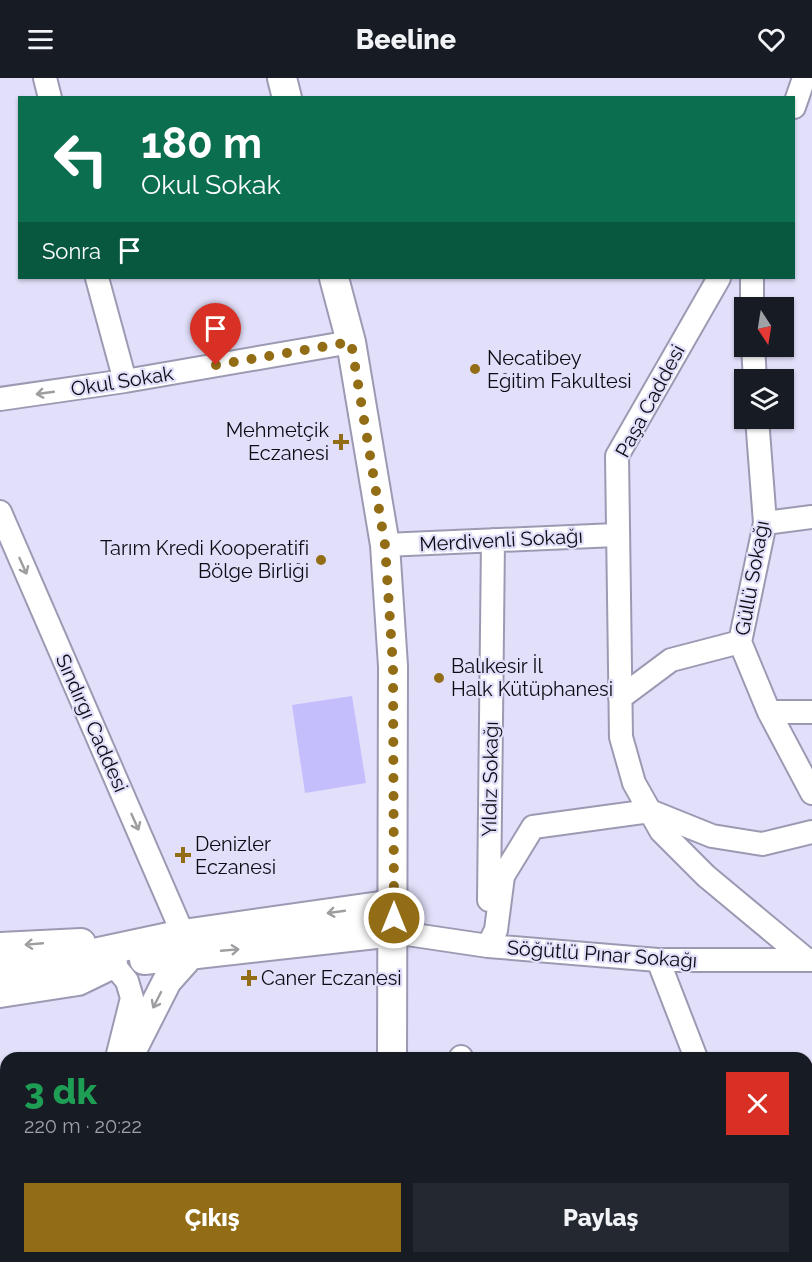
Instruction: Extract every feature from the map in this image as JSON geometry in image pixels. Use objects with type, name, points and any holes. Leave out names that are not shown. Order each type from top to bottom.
[{"type":"main road","points":[[282,78],[286,96]]},
{"type":"main road","points":[[334,279],[351,342],[385,545],[393,666],[392,1052]]},
{"type":"main road","points":[[1,971],[114,964],[188,944],[394,904]]},
{"type":"main road","points":[[1,971],[134,945],[394,932]]},
{"type":"main road","points":[[131,1052],[188,944]]},
{"type":"street","points":[[45,78],[50,96]]},
{"type":"street","points":[[795,104],[804,78]]},
{"type":"street","points":[[98,279],[124,381]]},
{"type":"street","name":"Paşa Caddesi","points":[[718,279],[617,456],[616,534],[621,737],[634,783],[661,831],[706,876],[809,960]]},
{"type":"street","points":[[752,279],[752,297]]},
{"type":"street","name":"Okul Sokak","points":[[0,399],[124,381],[351,342]]},
{"type":"street","name":"Güllü Sokağı","points":[[758,429],[765,523],[740,642],[769,712],[812,793]]},
{"type":"street","name":"Sındırgı Caddesi","points":[[0,512],[188,944]]},
{"type":"street","points":[[765,523],[812,517]]},
{"type":"street","name":"Merdivenli Sokağı","points":[[385,545],[616,534]]},
{"type":"street","name":"Yıldız Sokağı","points":[[488,946],[493,540]]},
{"type":"street","points":[[620,698],[671,660],[740,642]]},
{"type":"street","points":[[769,712],[812,712]]},
{"type":"street","points":[[488,946],[496,930],[503,876],[533,827],[650,811],[712,836],[762,844],[812,832]]},
{"type":"street","name":"Söğütlü Pınar Sokağı","points":[[394,932],[488,946],[658,960],[809,960]]},
{"type":"street","points":[[658,960],[694,1052]]},
{"type":"street","points":[[114,964],[127,981],[132,998],[118,1052]]},
{"type":"shaded area","points":[[352,696],[366,783],[305,793],[292,705]]},
{"type":"place","name":"Necatibey Eğitim Fakultesi","points":[[475,369]]},
{"type":"place","name":"Mehmetçik Eczanesi","points":[[341,442]]},
{"type":"place","name":"Tarım Kredi Kooperatifi Bölge Birliği","points":[[321,560]]},
{"type":"place","name":"Balıkesir İl Halk Kütüphanesi","points":[[439,678]]},
{"type":"place","name":"Denizler Eczanesi","points":[[183,855]]},
{"type":"place","name":"Caner Eczanesi","points":[[249,978]]},
{"type":"route","points":[[216,365],[351,342],[385,545],[393,666],[394,918]]}]
